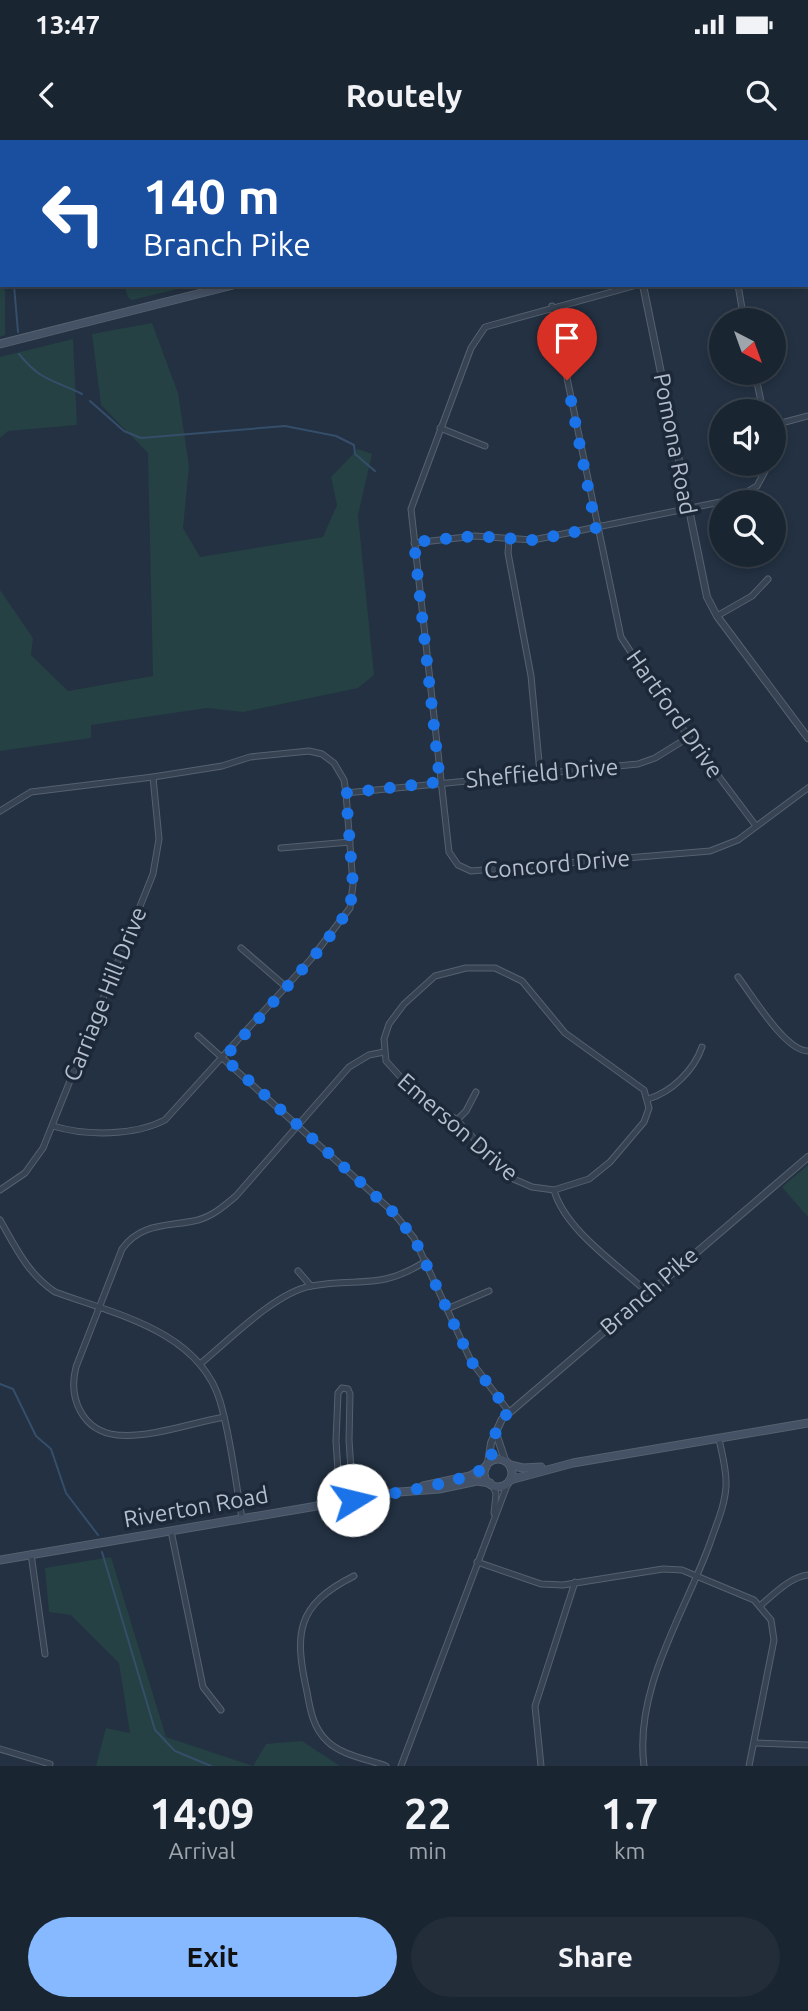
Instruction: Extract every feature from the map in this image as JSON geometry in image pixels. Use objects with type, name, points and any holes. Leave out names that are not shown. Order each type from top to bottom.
[{"type":"main road","points":[[0,344],[225,287]]},
{"type":"main road","points":[[573,1464],[523,1468],[497,1458],[487,1465],[485,1476],[491,1484],[573,1464],[808,1423]]},
{"type":"main road","points":[[508,1462],[509,1481]]},
{"type":"main road","name":"Riverton Road","points":[[0,1560],[399,1492],[470,1476],[487,1465]]},
{"type":"main road","name":"Riverton Road","points":[[399,1492],[439,1489],[477,1481],[491,1484]]},
{"type":"street","name":"Concord Drive","points":[[629,287],[495,322],[481,331],[412,500],[414,542],[449,852],[458,865],[471,871],[710,851],[738,839],[808,788]]},
{"type":"street","name":"Pomona Road","points":[[643,287],[704,587],[717,616],[808,738]]},
{"type":"street","points":[[738,287],[742,308]]},
{"type":"street","name":"Hartford Drive","points":[[552,306],[596,528],[621,636],[638,667],[757,826]]},
{"type":"street","points":[[786,422],[808,416]]},
{"type":"street","points":[[440,428],[485,446]]},
{"type":"street","points":[[414,542],[475,536],[533,540],[747,494],[757,486],[762,476]]},
{"type":"street","points":[[509,539],[508,553],[531,676],[540,773]]},
{"type":"street","points":[[717,616],[757,593],[768,579]]},
{"type":"street","name":"Sheffield Drive","points":[[346,793],[638,764],[655,758],[689,737]]},
{"type":"street","points":[[0,811],[31,792],[153,777],[222,766],[250,757],[309,751],[328,757],[341,772],[346,793],[353,885],[350,908],[332,935],[224,1058],[177,1110],[153,1126],[82,1132],[53,1126]]},
{"type":"street","name":"Carriage Hill Drive","points":[[0,1190],[25,1173],[35,1161],[53,1126],[153,874],[159,839],[153,777]]},
{"type":"street","points":[[281,848],[350,842]]},
{"type":"street","points":[[241,948],[285,986]]},
{"type":"street","name":"Emerson Drive","points":[[554,1190],[532,1187],[509,1177],[457,1120],[394,1073],[384,1052],[389,1024],[428,981],[450,970],[495,968],[522,981],[565,1033],[638,1084],[648,1098]]},
{"type":"street","points":[[738,978],[787,1040],[799,1051],[808,1051]]},
{"type":"street","points":[[198,1036],[392,1211],[414,1238],[471,1361],[509,1412]]},
{"type":"street","points":[[647,1292],[569,1220],[558,1204],[554,1190],[589,1179],[610,1161],[644,1122],[648,1098],[657,1096],[681,1078],[698,1059],[702,1047]]},
{"type":"street","points":[[224,1417],[121,1435],[102,1430],[87,1421],[74,1401],[72,1381],[97,1307],[122,1249],[132,1236],[145,1229],[200,1219],[219,1211],[236,1196],[357,1060],[384,1052]]},
{"type":"street","points":[[457,1120],[466,1111],[476,1092]]},
{"type":"street","name":"Branch Pike","points":[[487,1465],[496,1431],[509,1412],[808,1157]]},
{"type":"street","points":[[0,1220],[32,1274],[41,1282],[55,1292],[162,1334],[182,1346],[200,1364],[215,1388],[224,1417],[242,1518]]},
{"type":"street","points":[[200,1364],[279,1301],[311,1286],[396,1279],[426,1261]]},
{"type":"street","points":[[298,1270],[311,1286]]},
{"type":"street","points":[[447,1309],[489,1291]]},
{"type":"street","points":[[340,1502],[336,1441],[338,1393],[342,1388],[348,1389],[350,1394],[349,1440],[353,1500]]},
{"type":"street","points":[[496,1431],[508,1462]]},
{"type":"street","points":[[644,1766],[641,1731],[650,1690],[698,1576],[724,1496],[726,1485],[719,1438]]},
{"type":"street","points":[[401,1766],[509,1481]]},
{"type":"street","points":[[491,1484],[496,1496],[493,1519]]},
{"type":"street","points":[[171,1531],[201,1679],[207,1695],[221,1710]]},
{"type":"street","points":[[31,1554],[45,1654]]},
{"type":"street","points":[[477,1562],[541,1584],[575,1582],[663,1569],[698,1576],[742,1593],[761,1605],[771,1620],[774,1640],[750,1766]]},
{"type":"street","points":[[761,1605],[792,1581],[808,1575]]},
{"type":"street","points":[[354,1576],[328,1591],[313,1604],[301,1631],[299,1657],[311,1713],[321,1735],[339,1750],[386,1766]]},
{"type":"street","points":[[541,1766],[535,1706],[575,1582]]},
{"type":"street","points":[[754,1743],[808,1745]]},
{"type":"street","points":[[0,1749],[50,1764]]},
{"type":"green space","points":[[0,287],[5,287],[5,335],[0,337]]},
{"type":"green space","points":[[125,287],[186,287],[132,300]]},
{"type":"green space","points":[[152,323],[178,393],[189,466],[183,528],[200,557],[323,537],[337,505],[331,477],[358,449],[372,454],[358,515],[374,675],[358,688],[243,712],[207,708],[91,725],[91,738],[0,751],[0,590],[33,638],[31,655],[68,691],[153,676],[148,453],[101,405],[92,334]]},
{"type":"green space","points":[[73,339],[77,425],[8,431],[0,438],[0,357]]},
{"type":"green space","points":[[808,1165],[808,1217],[782,1187]]},
{"type":"green space","points":[[111,1557],[166,1737],[253,1766],[96,1766],[106,1728],[130,1733],[119,1663],[71,1615],[49,1612],[45,1568]]},
{"type":"green space","points":[[302,1741],[340,1766],[253,1766],[266,1744]]},
{"type":"waterway","points":[[14,287],[18,332]]},
{"type":"waterway","points":[[19,354],[41,375],[82,394]]},
{"type":"waterway","points":[[90,401],[124,431],[141,438],[285,426],[336,436],[354,445],[355,454],[375,471]]},
{"type":"waterway","points":[[0,1384],[13,1389],[36,1436],[51,1449],[66,1493],[98,1535]]},
{"type":"waterway","points":[[102,1552],[155,1730],[175,1751],[211,1766]]},
{"type":"route","points":[[353,1500],[459,1479],[478,1472],[486,1467],[498,1426],[509,1412],[471,1361],[414,1238],[392,1211],[224,1058],[322,947],[350,908],[353,885],[346,793],[440,782],[414,542],[475,536],[533,540],[596,528],[567,380]]}]
